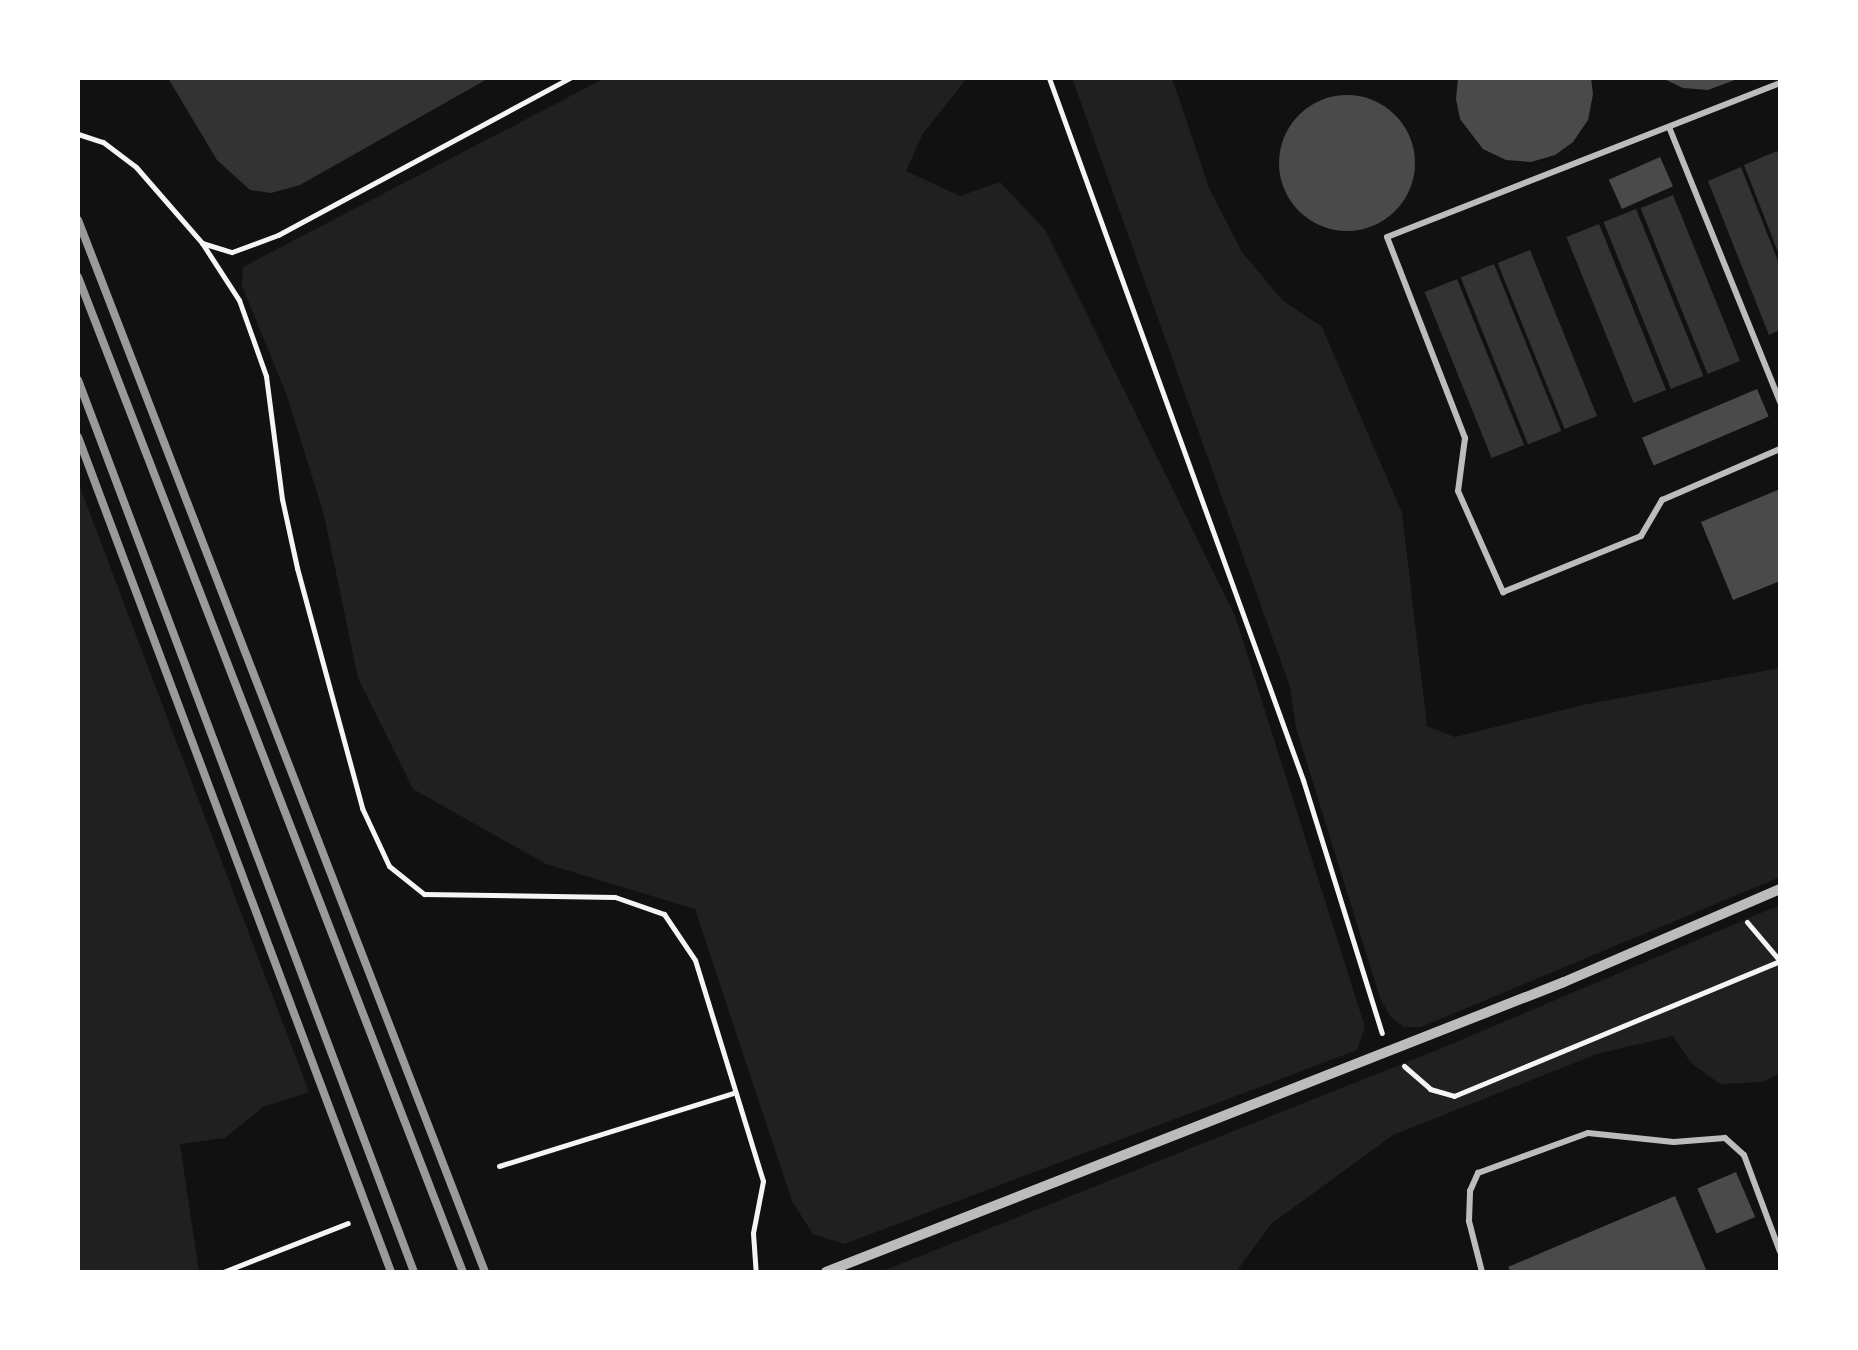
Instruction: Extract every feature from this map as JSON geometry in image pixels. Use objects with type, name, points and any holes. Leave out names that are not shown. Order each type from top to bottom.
[{"type":"street","points":[[826,1272],[1564,982],[1780,889]]},
{"type":"lane","points":[[1780,83],[1387,238],[1465,438],[1458,490],[1502,592],[1640,536],[1662,500],[1780,449]]},
{"type":"lane","points":[[1670,127],[1780,402]]},
{"type":"lane","points":[[1482,1272],[1469,1221],[1470,1192],[1478,1173],[1588,1133],[1674,1142],[1725,1138],[1744,1155],[1780,1252]]},
{"type":"path","points":[[202,243],[232,252],[278,235],[570,78]]},
{"type":"path","points":[[1049,78],[1297,761],[1388,1050],[1430,1089],[1454,1096],[1780,961],[1763,946],[1737,907]]},
{"type":"path","points":[[78,134],[104,142],[136,166],[202,243],[239,300],[266,376],[282,498],[297,568],[362,808],[389,866],[424,894],[615,897],[664,914],[695,960],[732,1093],[764,1181],[752,1233],[756,1272]]},
{"type":"path","points":[[498,1166],[732,1093]]},
{"type":"path","points":[[222,1272],[348,1223]]},
{"type":"shaded area","points":[[168,78],[489,78],[300,185],[271,193],[250,190],[217,160]]},
{"type":"shaded area","points":[[605,78],[967,78],[922,135],[906,171],[960,196],[1000,182],[1046,231],[1235,616],[1365,1027],[1357,1050],[844,1244],[813,1234],[792,1201],[695,909],[546,864],[413,789],[358,678],[324,515],[287,396],[242,286],[243,267]]},
{"type":"shaded area","points":[[1072,78],[1172,78],[1209,188],[1242,252],[1282,300],[1322,327],[1402,513],[1427,726],[1455,737],[1583,705],[1780,668],[1780,877],[1421,1027],[1404,1027],[1391,1017],[1380,998],[1296,728],[1290,687]]},
{"type":"shaded area","points":[[1777,151],[1780,160],[1780,257],[1744,165]]},
{"type":"shaded area","points":[[1741,167],[1780,266],[1780,330],[1769,335],[1708,181]]},
{"type":"shaded area","points":[[1673,195],[1740,361],[1708,374],[1641,208]]},
{"type":"shaded area","points":[[1636,209],[1703,376],[1671,389],[1604,222]]},
{"type":"shaded area","points":[[1599,224],[1666,390],[1634,403],[1567,237]]},
{"type":"shaded area","points":[[1530,250],[1597,416],[1565,429],[1498,263]]},
{"type":"shaded area","points":[[1494,264],[1561,431],[1528,444],[1461,277]]},
{"type":"shaded area","points":[[1457,279],[1524,445],[1492,458],[1425,292]]},
{"type":"shaded area","points":[[78,482],[309,1092],[263,1107],[225,1138],[180,1144],[199,1272],[78,1272]]},
{"type":"shaded area","points":[[1780,905],[1780,1073],[1763,1082],[1720,1084],[1691,1063],[1673,1036],[1597,1054],[1393,1135],[1271,1224],[1236,1272],[880,1272],[1442,1048]]},
{"type":"building","points":[[1458,78],[1591,78],[1593,94],[1588,120],[1573,142],[1555,155],[1531,162],[1506,160],[1483,149],[1460,119],[1456,99]]},
{"type":"building","points":[[1662,78],[1740,78],[1708,90],[1683,88]]},
{"type":"building","points":[[1347,95],[1373,100],[1395,115],[1410,137],[1415,163],[1410,189],[1395,211],[1373,226],[1347,231],[1321,226],[1299,211],[1284,189],[1279,163],[1284,137],[1299,115],[1321,100]]},
{"type":"building","points":[[1660,157],[1673,186],[1622,209],[1609,180]]},
{"type":"building","points":[[1757,389],[1769,417],[1654,465],[1642,438]]},
{"type":"building","points":[[1780,489],[1780,581],[1733,600],[1701,522]]},
{"type":"building","points":[[1736,1172],[1755,1217],[1716,1234],[1697,1188]]},
{"type":"building","points":[[1675,1196],[1707,1272],[1511,1272],[1508,1267]]},
{"type":"railway","points":[[78,220],[485,1272]]},
{"type":"railway","points":[[78,277],[463,1272]]},
{"type":"railway","points":[[78,380],[414,1272]]},
{"type":"railway","points":[[78,437],[391,1272]]}]
